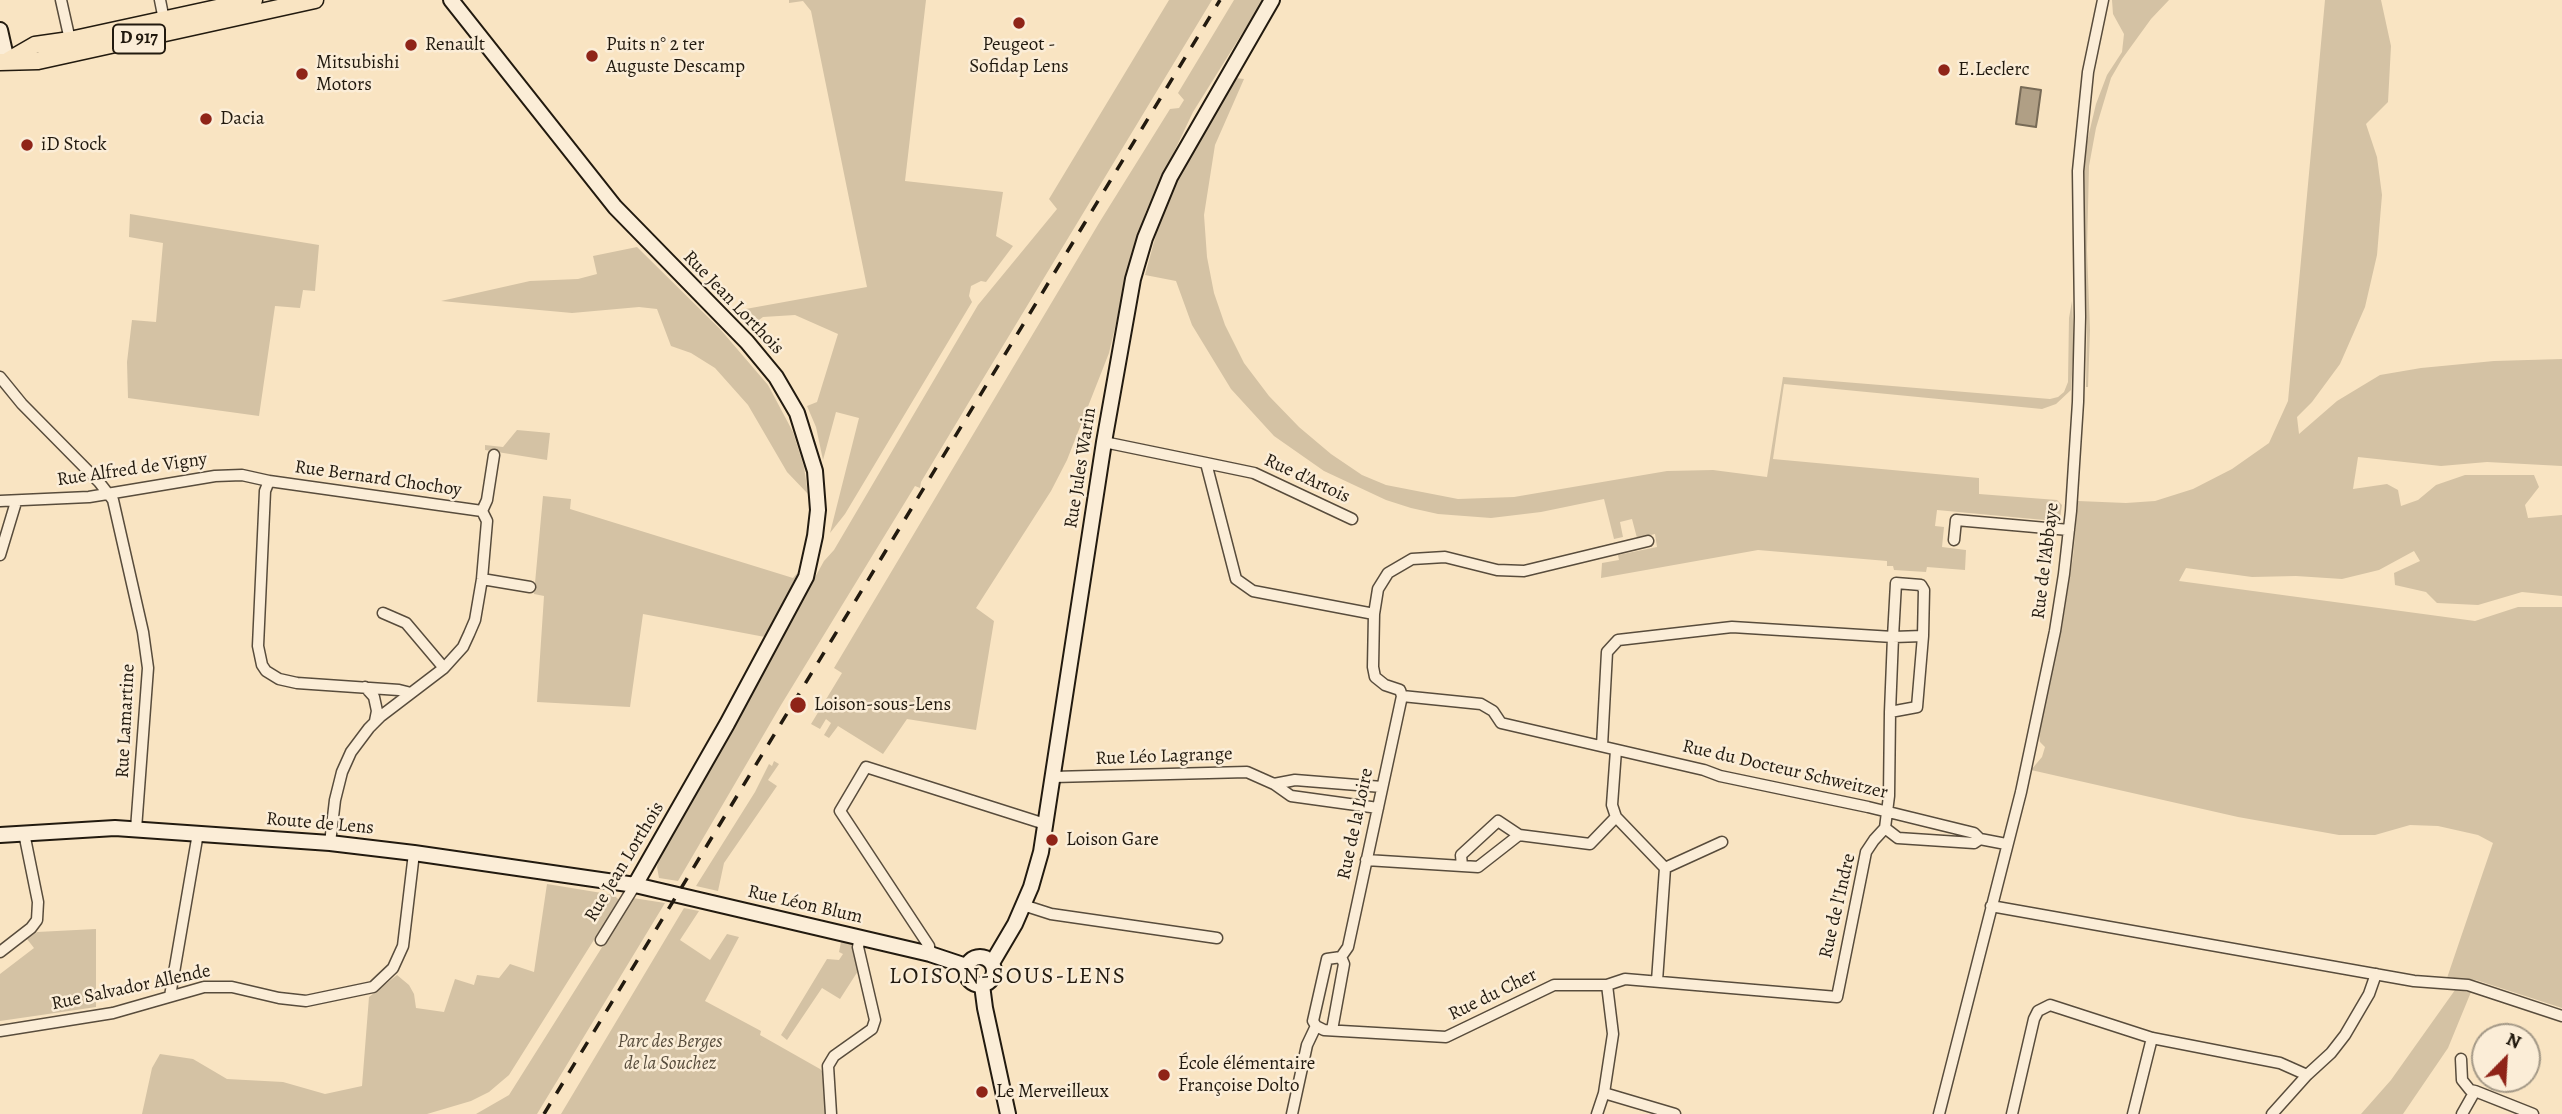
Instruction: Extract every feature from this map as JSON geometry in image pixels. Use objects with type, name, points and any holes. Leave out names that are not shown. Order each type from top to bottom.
[{"type":"main road","name":"D 917","points":[[4,62],[35,45],[70,40],[254,0]]},
{"type":"main road","name":"D 917","points":[[4,62],[38,61],[315,0]]},
{"type":"street","points":[[61,0],[70,40]]},
{"type":"street","points":[[160,0],[164,20]]},
{"type":"street","name":"Rue Jean Lorthois","points":[[451,0],[615,207],[747,342],[776,377],[797,413],[815,471],[818,510],[806,577],[727,724],[601,940]]},
{"type":"street","name":"Rue Jules Warin","points":[[992,963],[1008,940],[1039,862],[1104,442],[1133,278],[1144,238],[1170,177],[1272,0]]},
{"type":"street","name":"Rue de l'Abbaye","points":[[1939,1114],[2021,792],[2053,644],[2068,530],[2079,359],[2078,171],[2088,72],[2103,0]]},
{"type":"street","points":[[0,30],[4,62]]},
{"type":"street","points":[[0,377],[22,404],[108,493]]},
{"type":"street","name":"Rue d'Artois","points":[[1104,442],[1254,473],[1352,519]]},
{"type":"street","points":[[330,843],[335,800],[342,772],[355,746],[375,722],[398,701],[444,668],[463,647],[475,620],[487,521],[482,511],[487,500],[494,454]]},
{"type":"street","points":[[1206,463],[1236,579],[1253,591],[1374,614]]},
{"type":"street","name":"Rue Alfred de Vigny","points":[[0,501],[89,497],[215,476],[242,475],[269,481]]},
{"type":"street","name":"Rue Bernard Chochoy","points":[[411,694],[399,690],[297,683],[279,679],[266,671],[258,646],[265,491],[269,481],[482,511]]},
{"type":"street","name":"Rue Lamartine","points":[[108,493],[113,500],[143,632],[148,668],[136,829]]},
{"type":"street","points":[[0,555],[16,502]]},
{"type":"street","points":[[1954,540],[1956,520],[2068,530]]},
{"type":"street","points":[[1402,696],[1399,690],[1385,685],[1375,677],[1373,667],[1374,614],[1378,589],[1388,573],[1412,559],[1445,557],[1497,570],[1524,571],[1648,541]]},
{"type":"street","points":[[482,579],[530,587]]},
{"type":"street","points":[[1890,712],[1917,707],[1923,636],[1924,590],[1921,585],[1896,583],[1890,712],[1889,796],[1885,828],[1898,838],[1973,843],[1980,839]]},
{"type":"street","points":[[383,613],[406,623],[444,668]]},
{"type":"street","points":[[1602,746],[1607,652],[1618,640],[1732,627],[1894,637],[1923,636]]},
{"type":"street","points":[[365,687],[374,697],[377,711],[375,722]]},
{"type":"street","name":"Rue du Docteur Schweitzer","points":[[1402,696],[1481,704],[1493,711],[1501,723],[1720,776],[1886,811],[1974,833],[1980,839],[2006,844]]},
{"type":"street","name":"Rue de la Loire","points":[[1316,1026],[1314,1021],[1327,959],[1341,957],[1348,947],[1402,696]]},
{"type":"street","points":[[1616,750],[1612,806],[1616,817],[1665,868],[1657,981]]},
{"type":"street","points":[[930,954],[929,946],[840,811],[866,767],[1045,824]]},
{"type":"street","name":"Rue Léo Lagrange","points":[[1053,777],[1247,772],[1274,784],[1291,796],[1378,808]]},
{"type":"street","points":[[1274,784],[1295,780],[1382,787]]},
{"type":"street","points":[[1462,866],[1461,855],[1498,821],[1519,835],[1590,844],[1616,817]]},
{"type":"street","name":"Route de Lens","points":[[0,835],[115,828],[330,843],[635,885]]},
{"type":"street","name":"Rue de l'Indre","points":[[1836,997],[1866,852],[1885,828]]},
{"type":"street","points":[[0,952],[31,928],[37,920],[38,902],[24,833]]},
{"type":"street","points":[[170,996],[198,834]]},
{"type":"street","points":[[1366,860],[1478,867],[1519,835]]},
{"type":"street","points":[[1665,868],[1722,842]]},
{"type":"street","name":"Rue Salvador Allende","points":[[0,1031],[104,1015],[204,987],[243,988],[306,1001],[373,987],[393,968],[403,946],[414,853]]},
{"type":"street","name":"Rue Léon Blum","points":[[635,885],[930,954],[965,966]]},
{"type":"street","points":[[1023,905],[1051,914],[1217,938]]},
{"type":"street","points":[[1991,906],[2414,981],[2468,985],[2562,1016]]},
{"type":"street","points":[[831,1114],[828,1066],[834,1056],[872,1029],[875,1020],[858,947],[860,937]]},
{"type":"street","points":[[975,957],[987,958],[992,963],[994,974],[987,983],[974,985],[968,980],[965,966],[975,957]]},
{"type":"street","name":"Rue de la Loire","points":[[1332,1030],[1344,964],[1341,957]]},
{"type":"street","points":[[2272,1114],[2345,1035],[2359,1014],[2376,974]]},
{"type":"street","name":"Rue du Cher","points":[[1332,1030],[1446,1037],[1554,985],[1607,985],[1625,979],[1836,997]]},
{"type":"street","points":[[982,985],[1008,1114]]},
{"type":"street","points":[[1597,1114],[1604,1093],[1613,1034],[1607,985]]},
{"type":"street","points":[[2012,1114],[2034,1019],[2038,1010],[2050,1005],[2152,1038],[2280,1063],[2307,1075]]},
{"type":"street","points":[[1292,1114],[1307,1045],[1316,1026],[1332,1030]]},
{"type":"street","points":[[2133,1114],[2152,1038]]},
{"type":"street","points":[[2462,1059],[2462,1080],[2471,1090]]},
{"type":"street","points":[[1604,1093],[1675,1114]]},
{"type":"street","points":[[2462,1114],[2474,1093]]},
{"type":"street","points":[[2480,1093],[2533,1114]]},
{"type":"green space","points":[[789,0],[926,0],[905,181],[1003,192],[996,236],[1013,246],[986,282],[981,281],[971,286],[969,296],[972,302],[845,514],[830,533],[859,418],[836,412],[823,460],[816,427],[807,406],[817,402],[838,334],[795,315],[763,317],[751,326],[738,312],[867,287],[811,11],[803,1],[789,3]]},
{"type":"green space","points":[[1169,0],[1212,0],[921,482],[920,488],[915,486],[781,705],[678,881],[659,878],[659,859],[824,561],[834,550],[978,305],[1057,209],[1049,199]]},
{"type":"green space","points":[[1234,0],[1263,0],[1193,112],[1146,211],[1109,353],[1067,460],[1051,491],[976,608],[994,621],[976,730],[907,719],[883,754],[838,726],[829,738],[824,735],[831,723],[826,719],[820,729],[811,724],[842,673],[834,668],[1099,223],[1170,109],[1179,108],[1184,100],[1178,93]]},
{"type":"green space","points":[[2112,0],[2169,0],[2151,19],[2111,78],[2096,128],[2089,166],[2087,250],[2090,330],[2086,387],[2083,181],[2086,146],[2096,104],[2107,75],[2122,52],[2124,34],[2113,14]]},
{"type":"green space","points":[[2325,0],[2381,0],[2391,46],[2388,102],[2366,124],[2377,157],[2382,195],[2377,255],[2365,307],[2340,364],[2312,402],[2297,417],[2299,434],[2337,401],[2380,375],[2494,361],[2562,359],[2562,466],[2487,462],[2441,466],[2358,457],[2353,489],[2387,484],[2398,490],[2401,506],[2418,500],[2436,485],[2465,475],[2534,475],[2539,487],[2525,505],[2528,518],[2562,515],[2562,596],[2522,592],[2478,605],[2437,603],[2426,592],[2395,585],[2394,573],[2420,561],[2414,551],[2379,570],[2342,579],[2252,577],[2186,568],[2179,581],[2475,621],[2518,607],[2562,607],[2562,1008],[2476,980],[2447,978],[2493,843],[2478,835],[2438,826],[2410,825],[2375,835],[2339,835],[2238,817],[2031,770],[2042,757],[2045,747],[2040,742],[2039,735],[2062,627],[2078,501],[2155,501],[2193,489],[2232,469],[2269,443],[2288,401]]},
{"type":"green space","points":[[1236,78],[1244,79],[1215,145],[1204,215],[1207,257],[1214,293],[1225,325],[1244,363],[1269,396],[1299,427],[1362,475],[1386,485],[1458,499],[1514,497],[1667,471],[1713,470],[1767,477],[1783,377],[2050,399],[2058,397],[2064,392],[2068,382],[2069,318],[2072,301],[2074,343],[2071,390],[2056,404],[2042,409],[1784,384],[1773,459],[1979,478],[1979,494],[2057,500],[2062,505],[2060,518],[2055,521],[1937,510],[1935,526],[1944,527],[1942,547],[1966,550],[1965,570],[1927,567],[1926,572],[1894,570],[1893,566],[1887,566],[1887,561],[1758,550],[1601,578],[1602,563],[1619,560],[1618,555],[1657,547],[1655,534],[1637,538],[1632,519],[1620,522],[1623,537],[1614,539],[1604,499],[1541,512],[1491,518],[1438,514],[1386,500],[1324,471],[1274,436],[1231,389],[1192,325],[1176,281],[1145,275],[1163,209]]},
{"type":"green space","points":[[130,214],[319,245],[315,291],[303,290],[300,308],[275,306],[259,416],[128,398],[127,362],[132,320],[156,322],[163,243],[129,237]]},
{"type":"green space","points":[[637,247],[720,329],[768,385],[793,432],[804,467],[808,494],[787,472],[748,405],[715,368],[691,353],[671,346],[657,309],[639,307],[572,313],[441,301],[530,281],[578,279],[597,274],[593,256]]},
{"type":"green space","points":[[517,430],[550,433],[547,460],[485,450],[485,445],[503,447]]},
{"type":"green space","points":[[543,496],[571,499],[570,509],[793,578],[799,571],[765,637],[643,614],[630,707],[537,702],[544,596],[534,594]]},
{"type":"green space","points":[[774,761],[779,764],[768,780],[777,786],[724,863],[718,891],[696,886],[755,792],[769,764],[772,766]]},
{"type":"green space","points":[[547,884],[614,895],[619,900],[509,1075],[489,1092],[471,1101],[427,1114],[142,1114],[152,1068],[160,1054],[193,1059],[227,1079],[283,1082],[325,1094],[362,1086],[369,997],[397,975],[409,985],[414,994],[416,1008],[444,1012],[455,979],[474,985],[477,975],[499,978],[510,964],[534,972]]},
{"type":"green space","points":[[633,898],[665,903],[537,1114],[476,1114],[509,1095]]},
{"type":"green space","name":"Parc des Berges de la Souchez","points":[[684,908],[699,911],[680,940],[710,960],[727,934],[739,937],[705,1001],[761,1031],[760,1035],[820,1069],[826,1114],[561,1114]]},
{"type":"green space","points":[[96,929],[96,1007],[0,1021],[0,974],[34,948],[27,939],[37,932]]},
{"type":"green space","points":[[841,942],[851,944],[858,971],[840,999],[822,988],[787,1040],[781,1035],[827,959],[839,960],[843,954],[839,952]]},
{"type":"green space","points":[[2455,990],[2471,992],[2448,1048],[2403,1114],[2361,1114],[2391,1080]]},
{"type":"shaded area","points":[[2021,87],[2041,90],[2036,127],[2016,124]]},
{"type":"railway","points":[[544,1114],[1220,0]]},
{"type":"place","name":"Peugeot - Sofidap Lens","points":[[1019,23]]},
{"type":"place","name":"Renault","points":[[411,45]]},
{"type":"place","name":"Puits n° 2 ter Auguste Descamp","points":[[592,56]]},
{"type":"place","name":"E.Leclerc","points":[[1944,70]]},
{"type":"place","name":"Mitsubishi Motors","points":[[302,74]]},
{"type":"place","name":"Dacia","points":[[206,119]]},
{"type":"place","name":"iD Stock","points":[[27,145]]},
{"type":"place","name":"Loison-sous-Lens","points":[[798,705]]},
{"type":"place","name":"Loison Gare","points":[[1052,840]]},
{"type":"place","name":"École élémentaire Françoise Dolto","points":[[1164,1075]]},
{"type":"place","name":"Le Merveilleux","points":[[982,1092]]},
{"type":"district","name":"LOISON-SOUS-LENS","points":[[1008,977]]}]
